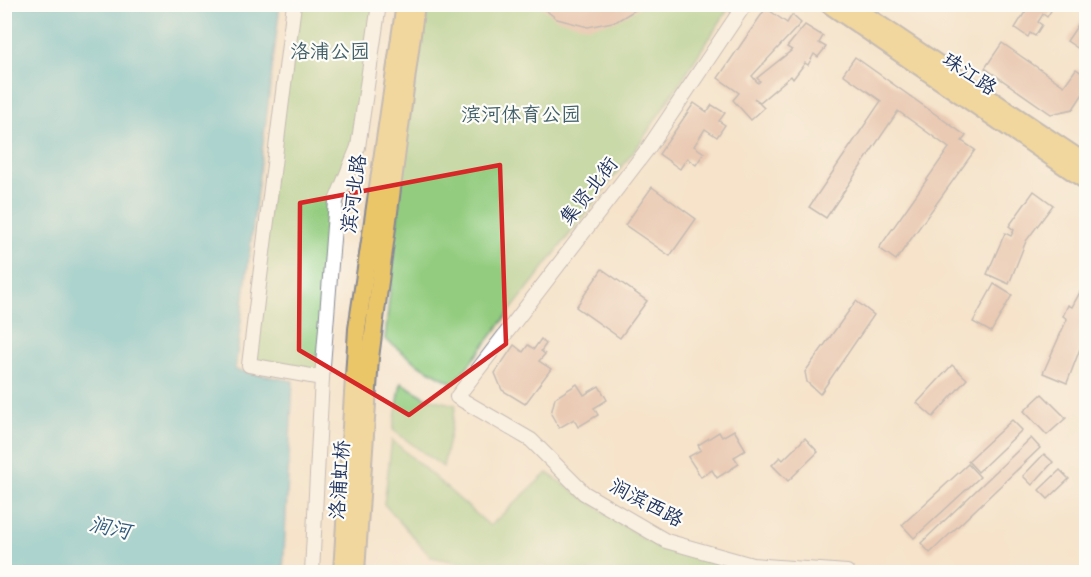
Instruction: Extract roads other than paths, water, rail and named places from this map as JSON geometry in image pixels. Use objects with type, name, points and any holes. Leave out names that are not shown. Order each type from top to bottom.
[{"type":"main road","name":"滨河北路","points":[[360,390],[357,328],[405,4]]},
{"type":"main road","name":"滨河北路","points":[[360,390],[416,4]]},
{"type":"main road","name":"珠江路","points":[[828,4],[1083,165]]},
{"type":"main road","name":"珠江路","points":[[849,4],[1083,165]]},
{"type":"main road","name":"洛浦虹桥","points":[[342,573],[360,390]]},
{"type":"main road","name":"洛浦虹桥","points":[[356,573],[360,390]]},
{"type":"street","points":[[294,4],[249,364],[322,378]]},
{"type":"street","points":[[312,573],[322,378],[336,201],[358,147],[379,4]]},
{"type":"street","name":"集贤北街","points":[[457,397],[650,147],[745,4]]},
{"type":"street","name":"涧滨西路","points":[[457,397],[531,440],[584,493],[666,540],[752,565],[847,573]]},
{"type":"water","name":"涧河","points":[[4,5],[280,5],[235,370],[293,381],[283,572],[5,572]]},
{"type":"park label","name":"洛浦公园","points":[[330,53]]},
{"type":"park label","name":"滨河体育公园","points":[[521,116]]}]
